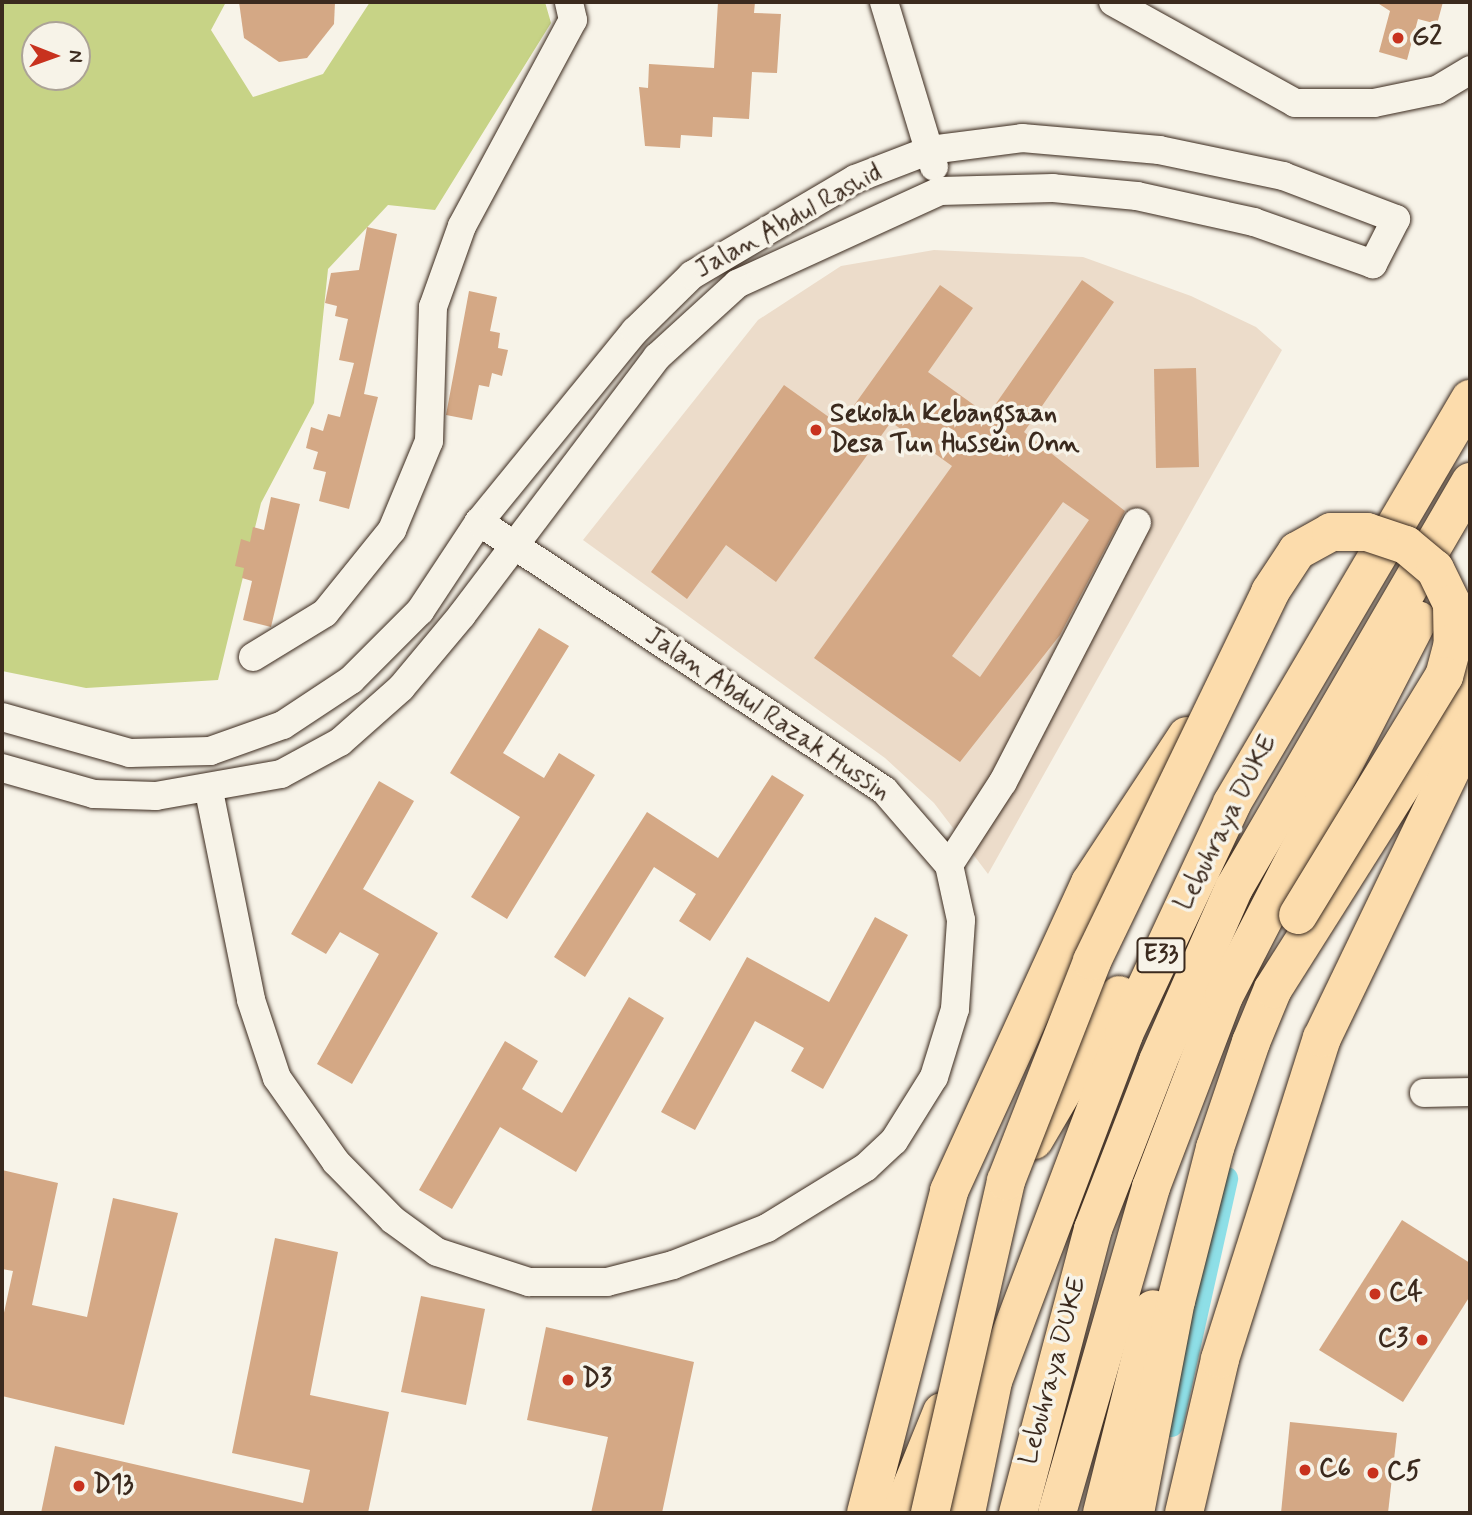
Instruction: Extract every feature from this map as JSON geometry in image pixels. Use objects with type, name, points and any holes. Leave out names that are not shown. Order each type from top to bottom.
[{"type":"highway","name":"Lebuhraya DUKE","points":[[966,1513],[993,1381],[1124,1034],[1232,803],[1470,399]]},
{"type":"highway","name":"Lebuhraya DUKE","points":[[1018,1513],[1093,1229],[1158,1060],[1234,887],[1470,482]]},
{"type":"highway","points":[[1056,1513],[1151,1187],[1224,996],[1426,606],[1470,495]]},
{"type":"highway","points":[[930,1513],[980,1278],[1047,1065],[1237,660],[1297,551],[1331,532],[1367,532],[1406,545],[1435,569],[1452,604],[1453,643],[1444,676],[1276,951],[1244,1017],[1194,1157],[1167,1267],[1138,1356],[1102,1513]]},
{"type":"highway","points":[[866,1513],[949,1191],[1090,883],[1237,660]]},
{"type":"highway","points":[[1135,1513],[1176,1301],[1215,1148],[1251,1042],[1273,989],[1470,677]]},
{"type":"highway","points":[[1184,1513],[1220,1359],[1322,1038],[1470,730]]},
{"type":"highway","points":[[901,1513],[945,1405],[1021,1162],[1232,803]]},
{"type":"highway","points":[[1128,1513],[1167,1267]]},
{"type":"highway","points":[[924,1513],[945,1405]]},
{"type":"highway","points":[[1074,1513],[1085,1416]]},
{"type":"street","points":[[253,657],[325,613],[392,530],[429,441],[433,307],[462,226],[573,20],[569,2]]},
{"type":"street","points":[[884,2],[940,191]]},
{"type":"street","points":[[1113,2],[1294,103],[1374,103],[1437,90],[1470,70]]},
{"type":"street","name":"Jalan Abdul Rashid","points":[[2,717],[130,753],[209,751],[283,725],[351,680],[420,611],[479,522],[635,331],[692,275],[855,179],[930,150],[1022,138],[1159,150],[1283,176],[1396,219],[1373,264],[1254,222],[1137,196],[1053,188],[940,191],[737,284],[657,357],[401,688],[340,742],[281,774],[209,790],[94,794],[2,768]]},
{"type":"street","name":"Jalan Abdul Razak Hussin","points":[[209,790],[254,1011],[290,1101],[336,1163],[414,1238],[462,1263],[528,1282],[607,1282],[734,1242],[801,1210],[894,1141],[934,1077],[954,1009],[961,920],[949,865],[884,790],[479,522]]},
{"type":"street","points":[[949,865],[1003,782],[1137,522]]},
{"type":"street","points":[[1424,1093],[1470,1092]]},
{"type":"shaded area","points":[[934,250],[1083,257],[1191,296],[1256,327],[1282,350],[988,874],[934,803],[885,758],[583,540],[758,320],[841,266]]},
{"type":"green space","points":[[2,2],[226,2],[211,30],[253,97],[323,74],[370,2],[545,2],[551,23],[435,210],[388,205],[328,269],[314,403],[261,503],[218,680],[86,688],[2,671]]},
{"type":"building","points":[[239,2],[335,2],[334,24],[307,58],[279,62],[244,38]]},
{"type":"building","points":[[718,2],[755,2],[754,13],[781,14],[777,73],[752,72],[749,119],[713,117],[712,137],[681,135],[680,148],[645,146],[639,87],[648,88],[649,64],[714,68]]},
{"type":"building","name":"G2","points":[[1376,2],[1443,2],[1437,24],[1418,19],[1407,60],[1379,52],[1390,11]]},
{"type":"building","points":[[367,227],[397,234],[364,394],[378,397],[349,509],[319,501],[326,472],[313,469],[318,452],[306,448],[311,427],[323,431],[328,414],[340,417],[354,363],[339,360],[348,319],[335,316],[337,306],[325,303],[331,273],[359,270]]},
{"type":"building","points":[[1082,280],[1114,302],[1024,432],[1125,511],[1060,635],[960,762],[814,658],[952,466],[891,422],[776,582],[726,545],[687,599],[651,572],[784,385],[840,425],[940,285],[973,308],[928,372],[988,415]],"holes":[[[1063,502],[1089,520],[980,677],[952,656]]]},
{"type":"building","points":[[469,291],[497,297],[490,331],[500,333],[498,348],[508,350],[502,376],[492,373],[489,387],[479,385],[472,420],[446,415]]},
{"type":"building","points":[[1196,368],[1199,467],[1156,468],[1154,369]]},
{"type":"building","points":[[271,497],[300,504],[271,627],[243,620],[252,581],[242,578],[244,568],[235,566],[241,539],[250,542],[253,527],[264,530]]},
{"type":"building","points":[[539,628],[569,646],[503,753],[544,778],[559,753],[595,775],[507,919],[471,897],[520,817],[450,773]]},
{"type":"building","points":[[772,775],[804,795],[710,941],[679,921],[696,894],[654,867],[585,977],[554,957],[647,812],[718,858]]},
{"type":"building","points":[[379,781],[414,801],[363,889],[438,933],[352,1084],[317,1064],[379,954],[340,932],[326,954],[291,934]]},
{"type":"building","points":[[875,917],[908,935],[823,1089],[791,1071],[804,1048],[755,1021],[695,1130],[661,1112],[747,957],[829,1002]]},
{"type":"building","points":[[629,997],[664,1018],[576,1172],[500,1127],[452,1209],[419,1190],[505,1041],[538,1061],[522,1089],[562,1113]]},
{"type":"building","points":[[2,1170],[58,1183],[32,1305],[87,1317],[113,1198],[178,1213],[124,1425],[2,1396],[2,1322],[13,1271],[2,1269]]},
{"type":"building","points":[[1402,1220],[1470,1263],[1470,1296],[1403,1402],[1319,1350]]},
{"type":"building","points":[[275,1238],[338,1252],[310,1395],[389,1412],[368,1513],[41,1513],[55,1446],[303,1503],[310,1470],[232,1453]]},
{"type":"building","points":[[421,1296],[485,1309],[466,1405],[401,1392]]},
{"type":"building","points":[[546,1327],[694,1362],[662,1513],[591,1513],[608,1437],[527,1420]]},
{"type":"building","points":[[1290,1422],[1397,1433],[1388,1513],[1281,1513]]},
{"type":"waterway","points":[[1171,1425],[1226,1178]]},
{"type":"place","name":"G2","points":[[1398,38]]},
{"type":"place","name":"Sekolah Kebangsaan Desa Tun Hussein Onn","points":[[816,430]]},
{"type":"place","name":"C4","points":[[1375,1294]]},
{"type":"place","name":"C3","points":[[1422,1340]]},
{"type":"place","name":"D3","points":[[568,1380]]},
{"type":"place","name":"C6","points":[[1305,1470]]},
{"type":"place","name":"C5","points":[[1373,1473]]},
{"type":"place","name":"D13","points":[[79,1486]]}]
